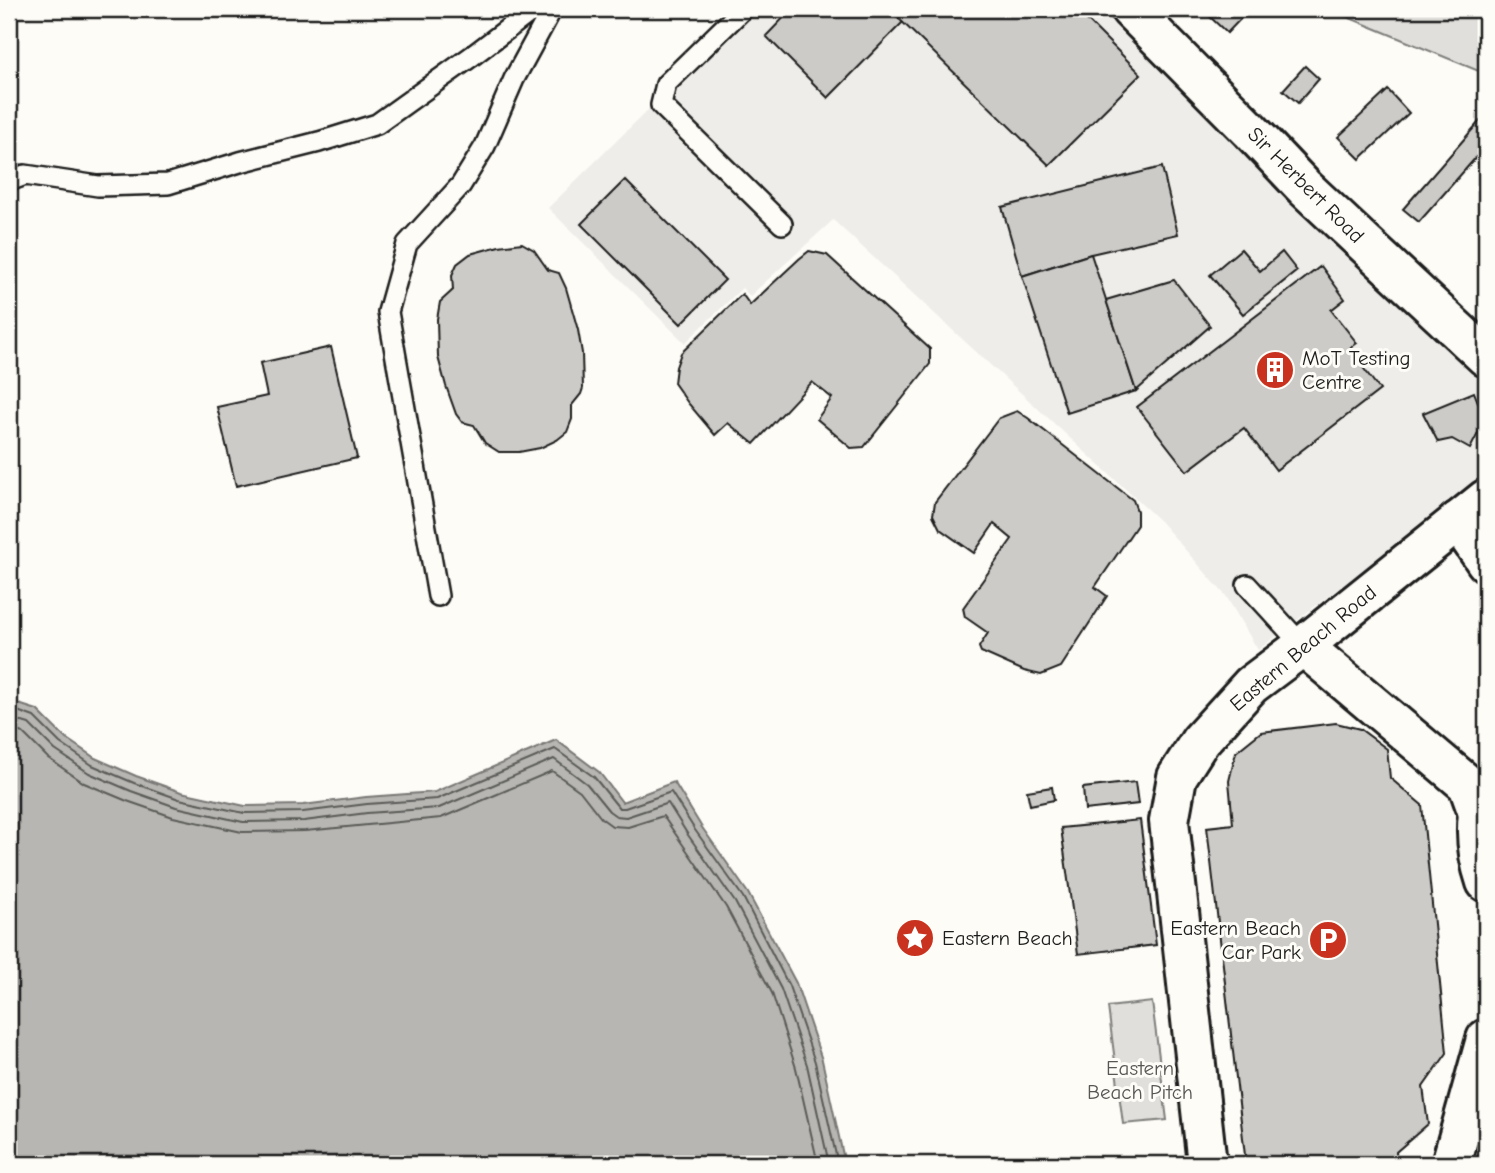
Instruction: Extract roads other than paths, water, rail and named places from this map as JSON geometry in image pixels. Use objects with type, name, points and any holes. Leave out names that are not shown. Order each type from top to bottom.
[{"type":"main road","name":"Sir Herbert Road","points":[[1130,9],[1305,188],[1486,357]]},
{"type":"main road","points":[[1477,508],[1486,562]]},
{"type":"main road","name":"Eastern Beach Road","points":[[1207,1164],[1169,821],[1177,777],[1200,741],[1251,685],[1477,508]]},
{"type":"main road","points":[[1303,646],[1468,785],[1482,800],[1477,836],[1479,858],[1486,882]]},
{"type":"main road","points":[[1451,1164],[1486,1039]]},
{"type":"lane","points":[[9,181],[25,175],[98,186],[168,184],[377,124],[534,9]]},
{"type":"lane","points":[[438,596],[388,312],[407,244],[461,185],[473,166],[485,146],[514,79],[552,9]]},
{"type":"lane","points":[[743,9],[666,84],[662,105],[782,224]]},
{"type":"lane","points":[[1247,585],[1303,646]]},
{"type":"water","points":[[9,701],[37,710],[64,737],[95,758],[181,792],[245,806],[303,805],[435,792],[556,740],[599,772],[622,802],[674,782],[748,893],[796,983],[822,1060],[845,1164],[9,1164]]},
{"type":"place","name":"MoT Testing Centre","points":[[1275,370]]},
{"type":"place","name":"Eastern Beach","points":[[915,938]]},
{"type":"place","name":"Eastern Beach Car Park","points":[[1328,940]]},
{"type":"park label","name":"Eastern Beach Pitch","points":[[1140,1080]]}]
